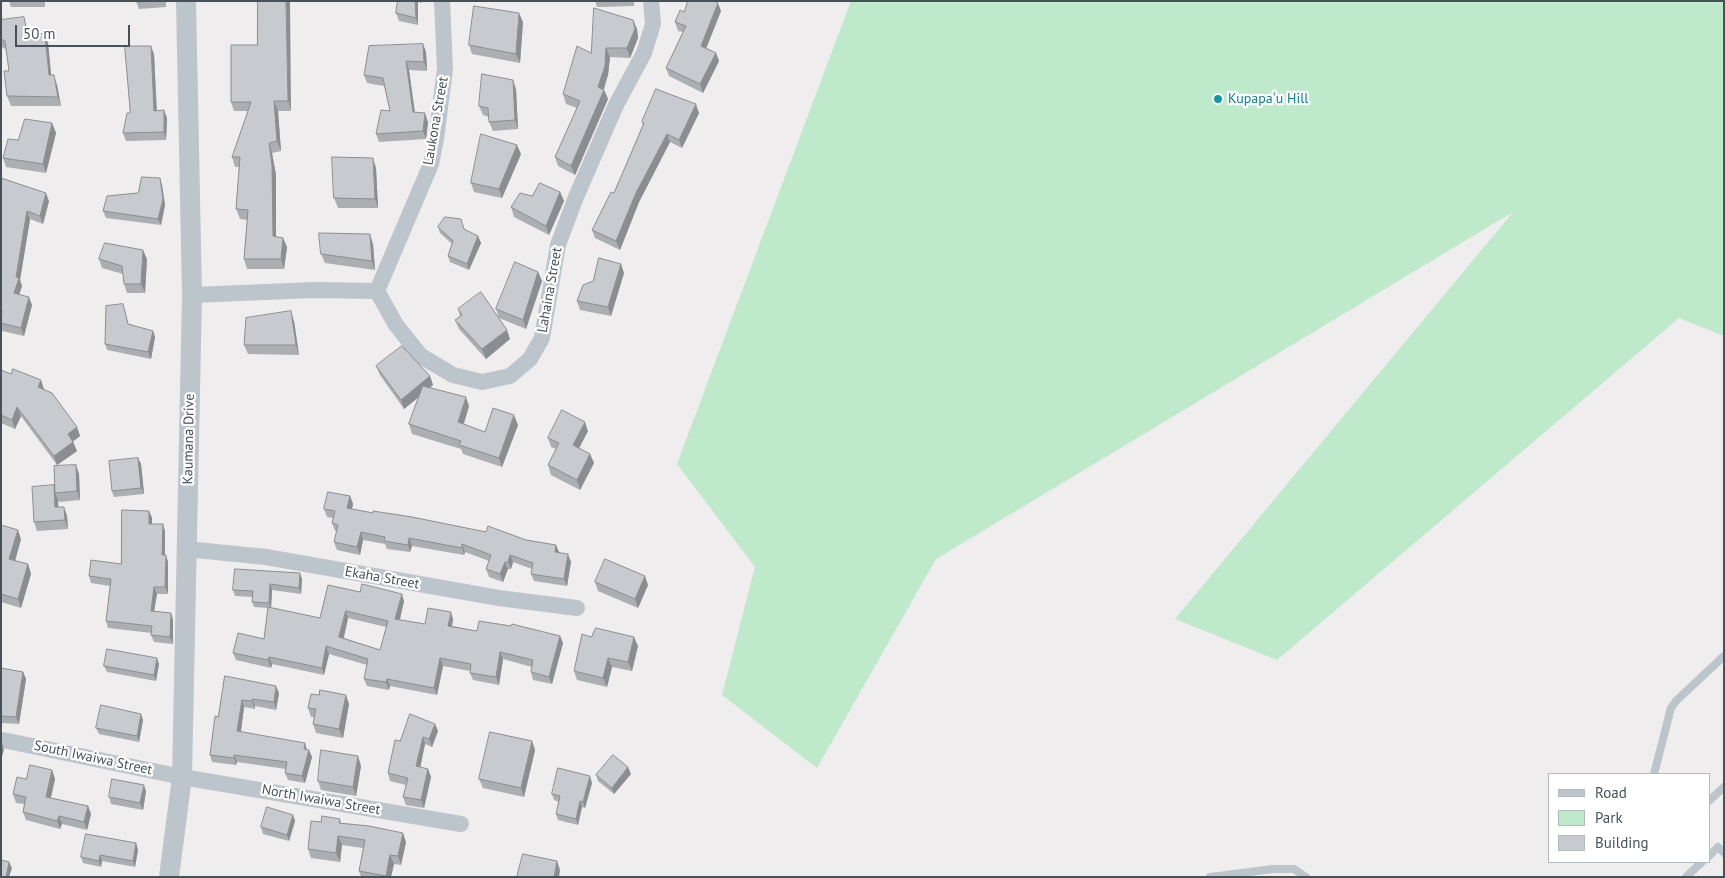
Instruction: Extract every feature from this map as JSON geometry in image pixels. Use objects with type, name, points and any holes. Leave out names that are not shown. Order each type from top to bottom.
[{"type":"street","name":"Kaumana Drive","points":[[169,877],[182,777],[192,296],[186,1]]},
{"type":"street","name":"Laukona Street","points":[[377,291],[431,164],[445,69],[442,1]]},
{"type":"street","name":"Lahaina Street","points":[[377,291],[396,325],[422,356],[452,374],[482,382],[510,376],[530,359],[542,338],[558,245],[576,197],[616,105],[644,53],[653,24],[651,1]]},
{"type":"street","points":[[192,296],[314,290],[377,291]]},
{"type":"street","name":"Ekaha Street","points":[[186,549],[266,557],[499,598],[577,608]]},
{"type":"street","name":"South Iwaiwa Street","points":[[3,740],[182,777]]},
{"type":"street","name":"North Iwaiwa Street","points":[[182,777],[461,824]]},
{"type":"lane","points":[[1654,773],[1671,708],[1724,656]]},
{"type":"lane","points":[[1710,800],[1724,787]]},
{"type":"lane","points":[[1710,855],[1722,848]]},
{"type":"lane","points":[[1686,877],[1701,863]]},
{"type":"lane","points":[[1210,877],[1273,869],[1294,869],[1306,877]]},
{"type":"green space","points":[[851,1],[1724,1],[1724,336],[1679,318],[1277,660],[1175,619],[1513,212],[936,559],[817,768],[722,695],[755,567],[677,464]]},
{"type":"building","points":[[258,1],[286,1],[288,101],[274,101],[277,141],[269,143],[272,165],[273,236],[283,238],[281,259],[244,259],[248,210],[236,209],[240,157],[232,157],[251,102],[231,102],[231,45],[257,45]]},
{"type":"building","points":[[398,1],[415,1],[416,18],[396,13]]},
{"type":"building","points":[[688,1],[714,1],[718,3],[701,46],[716,53],[700,84],[666,68],[686,26],[675,22],[680,10],[684,12]]},
{"type":"building","points":[[474,6],[519,13],[516,54],[469,45]]},
{"type":"building","points":[[594,8],[633,20],[635,29],[627,48],[606,48],[605,66],[598,87],[604,90],[571,166],[555,157],[580,101],[563,94],[577,46],[591,53]]},
{"type":"building","points":[[24,17],[27,32],[45,34],[49,75],[54,75],[58,97],[7,96],[4,71],[9,71],[5,41],[1,39],[1,20]]},
{"type":"building","points":[[423,44],[424,62],[406,61],[413,112],[425,113],[423,131],[376,134],[381,110],[390,111],[383,78],[364,75],[369,46]]},
{"type":"building","points":[[125,46],[151,46],[154,111],[164,110],[164,132],[123,133],[127,113],[130,113]]},
{"type":"building","points":[[482,74],[513,80],[515,120],[489,122],[488,108],[479,106]]},
{"type":"building","points":[[656,89],[696,104],[679,140],[667,134],[636,193],[616,241],[592,230],[611,192],[614,193],[644,123],[642,122]]},
{"type":"building","points":[[25,119],[52,123],[43,164],[3,158],[8,139],[18,140]]},
{"type":"building","points":[[481,134],[517,145],[499,189],[471,183]]},
{"type":"building","points":[[332,157],[373,158],[375,199],[334,198]]},
{"type":"building","points":[[142,177],[160,178],[163,199],[158,219],[103,211],[107,196],[138,193]]},
{"type":"building","points":[[1,178],[46,193],[40,216],[27,211],[16,277],[19,278],[14,293],[29,297],[21,328],[1,323]]},
{"type":"building","points":[[540,183],[560,192],[546,226],[511,207],[520,193],[532,196]]},
{"type":"building","points":[[445,217],[461,219],[464,229],[478,236],[467,264],[448,256],[453,241],[438,227]]},
{"type":"building","points":[[319,233],[370,234],[372,261],[321,254]]},
{"type":"building","points":[[105,243],[143,250],[141,284],[124,284],[122,266],[99,259]]},
{"type":"building","points":[[599,258],[621,264],[608,307],[577,301],[583,285],[593,281]]},
{"type":"building","points":[[515,262],[538,272],[523,320],[496,309]]},
{"type":"building","points":[[481,292],[507,330],[482,349],[455,320],[462,315],[458,309]]},
{"type":"building","points":[[123,304],[128,324],[153,331],[148,352],[105,344],[106,306]]},
{"type":"building","points":[[291,311],[296,345],[244,345],[246,318]]},
{"type":"building","points":[[402,346],[430,376],[401,400],[376,366]]},
{"type":"building","points":[[13,369],[41,380],[38,387],[52,393],[77,427],[68,434],[73,442],[54,456],[17,407],[12,420],[1,415],[1,370],[11,374]]},
{"type":"building","points":[[423,386],[466,397],[458,422],[485,432],[493,408],[514,415],[499,458],[459,445],[461,441],[409,424]]},
{"type":"building","points":[[562,410],[585,422],[573,445],[590,454],[577,480],[548,465],[559,443],[548,438]]},
{"type":"building","points":[[138,458],[141,488],[112,491],[109,461]]},
{"type":"building","points":[[76,465],[77,491],[55,493],[54,466]]},
{"type":"building","points":[[54,485],[55,507],[64,507],[65,520],[34,522],[32,487]]},
{"type":"building","points":[[328,492],[350,496],[347,508],[412,517],[486,532],[488,526],[526,540],[556,545],[555,552],[568,554],[564,579],[531,574],[533,563],[510,555],[500,574],[486,569],[491,555],[462,544],[462,548],[409,538],[408,545],[384,541],[385,537],[361,532],[357,547],[334,542],[338,525],[332,523],[335,511],[324,509]]},
{"type":"building","points":[[122,510],[149,511],[149,524],[163,524],[162,555],[166,555],[165,587],[154,587],[151,611],[171,613],[170,637],[151,635],[152,626],[106,621],[111,579],[89,576],[91,560],[121,564]]},
{"type":"building","points":[[1,525],[18,530],[9,559],[28,564],[18,599],[1,594]]},
{"type":"building","points":[[605,559],[645,576],[635,599],[595,582]]},
{"type":"building","points":[[235,569],[300,573],[299,588],[270,584],[269,603],[252,602],[253,591],[233,590]]},
{"type":"building","points":[[362,584],[402,594],[395,619],[425,624],[428,608],[451,612],[448,626],[477,631],[479,621],[511,626],[512,624],[560,636],[549,677],[531,672],[533,660],[500,652],[496,677],[470,673],[471,664],[440,658],[434,688],[387,679],[386,682],[364,679],[368,659],[326,646],[322,668],[269,657],[268,660],[233,653],[238,633],[264,639],[268,607],[320,618],[328,585],[360,592]],"holes":[[[346,611],[388,621],[380,650],[339,637]]]},
{"type":"building","points":[[596,628],[634,637],[628,662],[608,658],[603,678],[574,671],[582,634],[591,637]]},
{"type":"building","points":[[107,649],[157,658],[154,675],[104,666]]},
{"type":"building","points":[[1,668],[23,672],[16,717],[1,716]]},
{"type":"building","points":[[225,676],[276,686],[274,702],[252,699],[252,701],[242,700],[237,731],[305,743],[304,749],[309,750],[302,776],[285,773],[287,762],[234,755],[234,758],[210,755],[215,716],[218,717]]},
{"type":"building","points":[[320,690],[346,695],[339,729],[313,724],[316,709],[308,708],[311,694],[319,695]]},
{"type":"building","points":[[101,705],[141,714],[137,736],[96,728]]},
{"type":"building","points":[[410,714],[435,724],[429,739],[423,737],[416,766],[428,769],[421,800],[403,797],[408,778],[388,773],[395,740],[400,741]]},
{"type":"building","points":[[490,732],[532,741],[521,788],[479,779]]},
{"type":"building","points":[[321,750],[358,756],[353,787],[318,781]]},
{"type":"building","points":[[613,755],[628,767],[612,788],[596,775]]},
{"type":"building","points":[[30,765],[52,770],[46,797],[88,806],[84,822],[59,816],[57,821],[23,812],[26,797],[13,794],[17,777],[26,779]]},
{"type":"building","points":[[558,768],[590,776],[583,802],[580,801],[576,819],[556,814],[560,796],[552,794]]},
{"type":"building","points":[[112,779],[144,785],[140,803],[109,797]]},
{"type":"building","points":[[267,807],[293,815],[287,835],[261,827]]},
{"type":"building","points":[[322,816],[340,819],[339,823],[369,826],[403,833],[398,856],[390,855],[386,876],[359,871],[365,840],[338,836],[336,853],[308,849],[311,821],[321,822]]},
{"type":"building","points":[[86,834],[136,843],[133,861],[100,855],[99,861],[81,857]]},
{"type":"building","points":[[523,854],[557,861],[554,877],[517,877]]},
{"type":"building","points":[[1,860],[9,862],[6,877],[1,877]]},
{"type":"place","name":"Kupapaʻu Hill","points":[[1218,99]]}]
